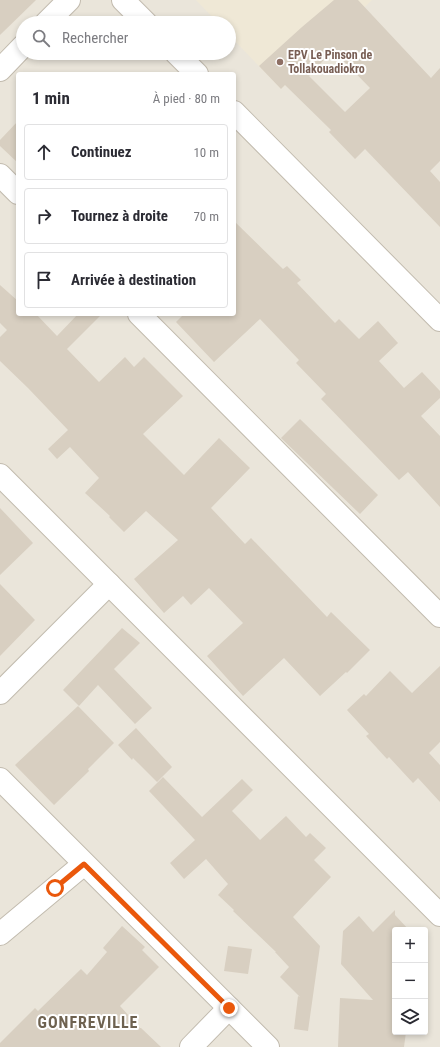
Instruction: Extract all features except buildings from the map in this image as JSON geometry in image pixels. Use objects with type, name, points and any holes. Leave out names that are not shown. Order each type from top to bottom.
[{"type":"street","points":[[53,16],[69,0]]},
{"type":"street","points":[[123,0],[139,16]]},
{"type":"street","points":[[0,70],[16,53]]},
{"type":"street","points":[[183,60],[194,72]]},
{"type":"street","points":[[236,114],[440,320]]},
{"type":"street","points":[[0,175],[16,191]]},
{"type":"street","points":[[141,316],[440,616]]},
{"type":"street","points":[[0,475],[440,915]]},
{"type":"street","points":[[0,693],[109,584]]},
{"type":"street","points":[[0,779],[268,1047]]},
{"type":"street","points":[[0,934],[84,864]]},
{"type":"street","points":[[191,1047],[229,1008]]},
{"type":"shaded area","points":[[0,0],[440,0],[440,1047],[0,1047]]},
{"type":"shaded area","points":[[196,0],[372,0],[281,89],[236,42],[236,16],[211,16]]},
{"type":"place","name":"EPV Le Pinson de Tollakouadiokro","points":[[280,62]]},
{"type":"district","name":"GONFREVILLE","points":[[88,1022]]},
{"type":"route","points":[[55,888],[84,864],[229,1008]]}]
